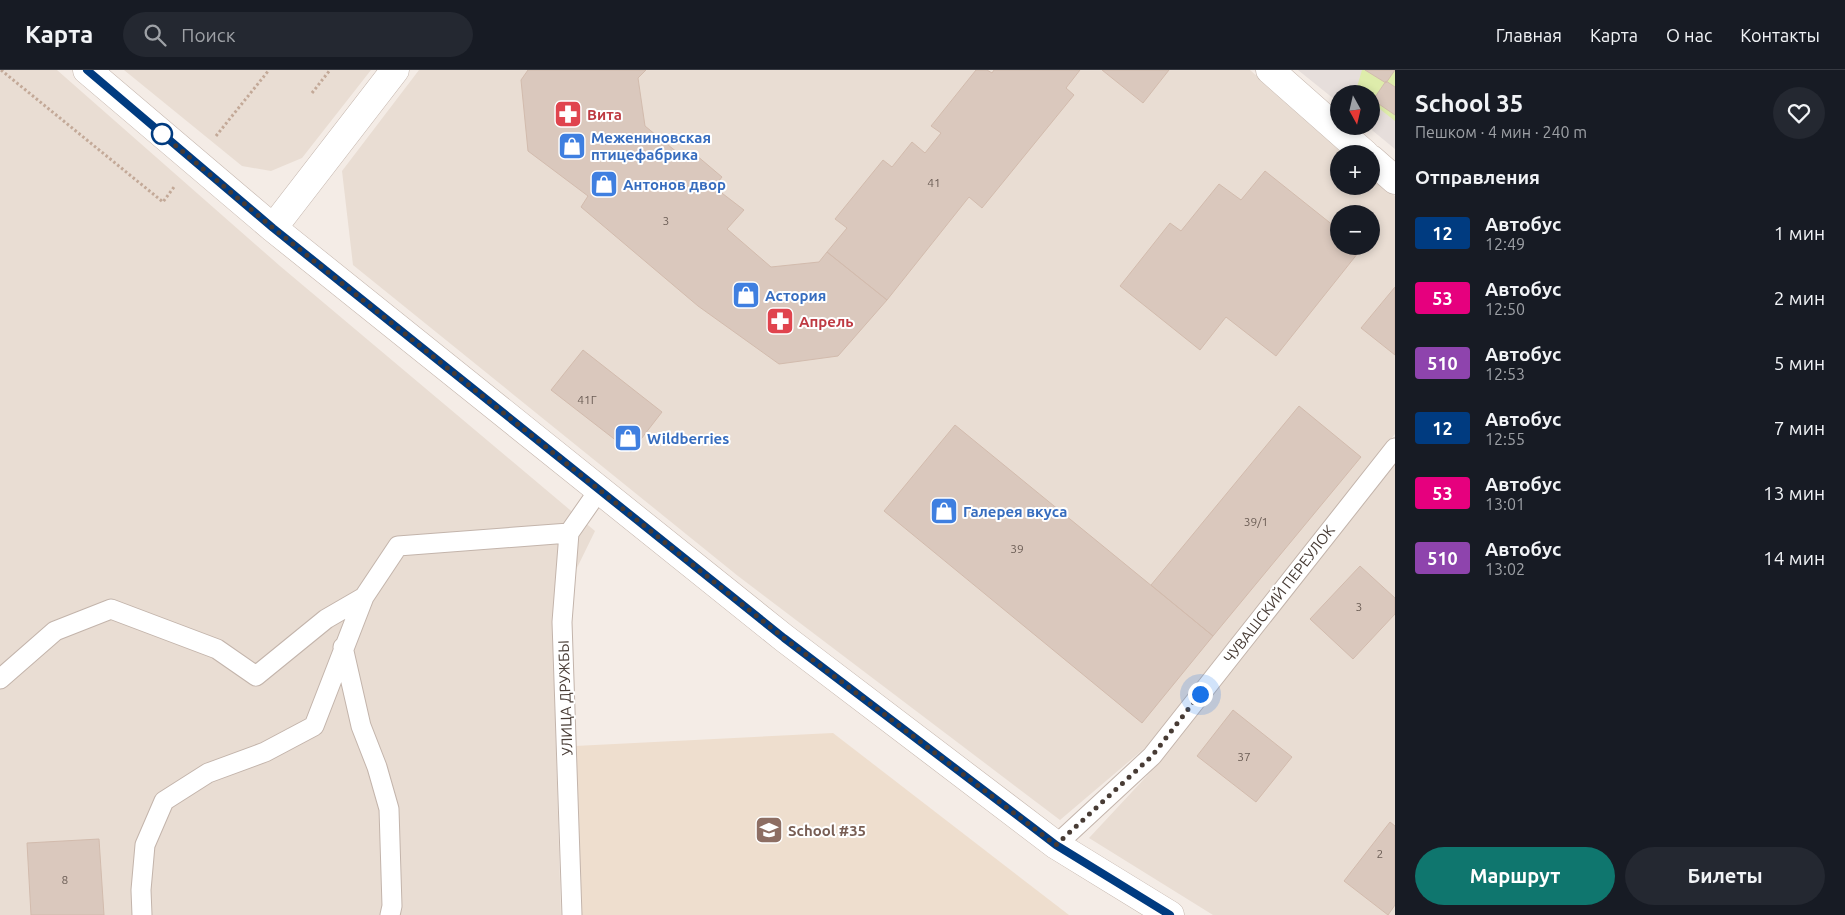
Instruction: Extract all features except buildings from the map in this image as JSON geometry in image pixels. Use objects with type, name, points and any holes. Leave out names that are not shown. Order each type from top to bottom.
[{"type":"street","points":[[87,70],[273,228],[784,638],[1056,845],[1170,915]]},
{"type":"street","points":[[273,228],[395,70]]},
{"type":"street","points":[[1270,70],[1355,145]]},
{"type":"street","points":[[1380,167],[1395,180]]},
{"type":"lane","name":"ЧУВАШСКИЙ ПЕРЕУЛОК","points":[[1056,845],[1152,756],[1395,448]]},
{"type":"lane","points":[[142,915],[141,890],[145,845],[164,802],[208,773],[265,752],[314,726],[364,598],[398,546],[569,532],[599,490]]},
{"type":"lane","name":"УЛИЦА ДРУЖБЫ","points":[[569,532],[562,622],[572,915]]},
{"type":"lane","points":[[0,679],[54,631],[111,609],[217,649],[256,676],[326,619],[364,598]]},
{"type":"lane","points":[[344,647],[361,726],[377,767],[389,809],[392,906],[390,915]]},
{"type":"path","points":[[312,93],[330,70]]},
{"type":"shaded area","points":[[0,70],[57,70],[280,266],[595,531],[552,619],[561,915],[0,915]]},
{"type":"shaded area","points":[[124,70],[371,70],[302,158],[271,171],[242,166]]},
{"type":"shaded area","points":[[419,70],[1250,70],[1336,145],[1330,145],[1330,195],[1380,195],[1380,184],[1395,196],[1395,434],[1146,747],[1060,820],[738,576],[353,265],[342,171]]},
{"type":"shaded area","points":[[1298,70],[1395,70],[1395,149],[1378,135],[1380,135],[1380,85],[1330,85],[1330,96]]},
{"type":"shaded area","points":[[1395,461],[1395,915],[1213,915],[1089,838],[1158,764]]},
{"type":"shaded area","name":"School #35","points":[[833,733],[1069,915],[582,915],[575,746]]},
{"type":"green space","points":[[1362,70],[1395,70],[1395,121],[1380,109],[1380,85],[1358,85]]},
{"type":"bus line","name":"12","points":[[87,70],[273,228],[784,638],[1056,845],[1170,915]]},
{"type":"place","name":"Вита","points":[[568,114]]},
{"type":"place","name":"Межениновская птицефабрика","points":[[572,146]]},
{"type":"place","name":"Антонов двор","points":[[604,184]]},
{"type":"place","name":"Астория","points":[[746,295]]},
{"type":"place","name":"Апрель","points":[[780,321]]},
{"type":"place","name":"Wildberries","points":[[628,438]]},
{"type":"place","name":"Галерея вкуса","points":[[944,511]]},
{"type":"place","name":"School #35","points":[[769,830]]},
{"type":"route","points":[[162,134],[273,228],[784,638],[1056,845],[1152,756],[1200,694]]}]
